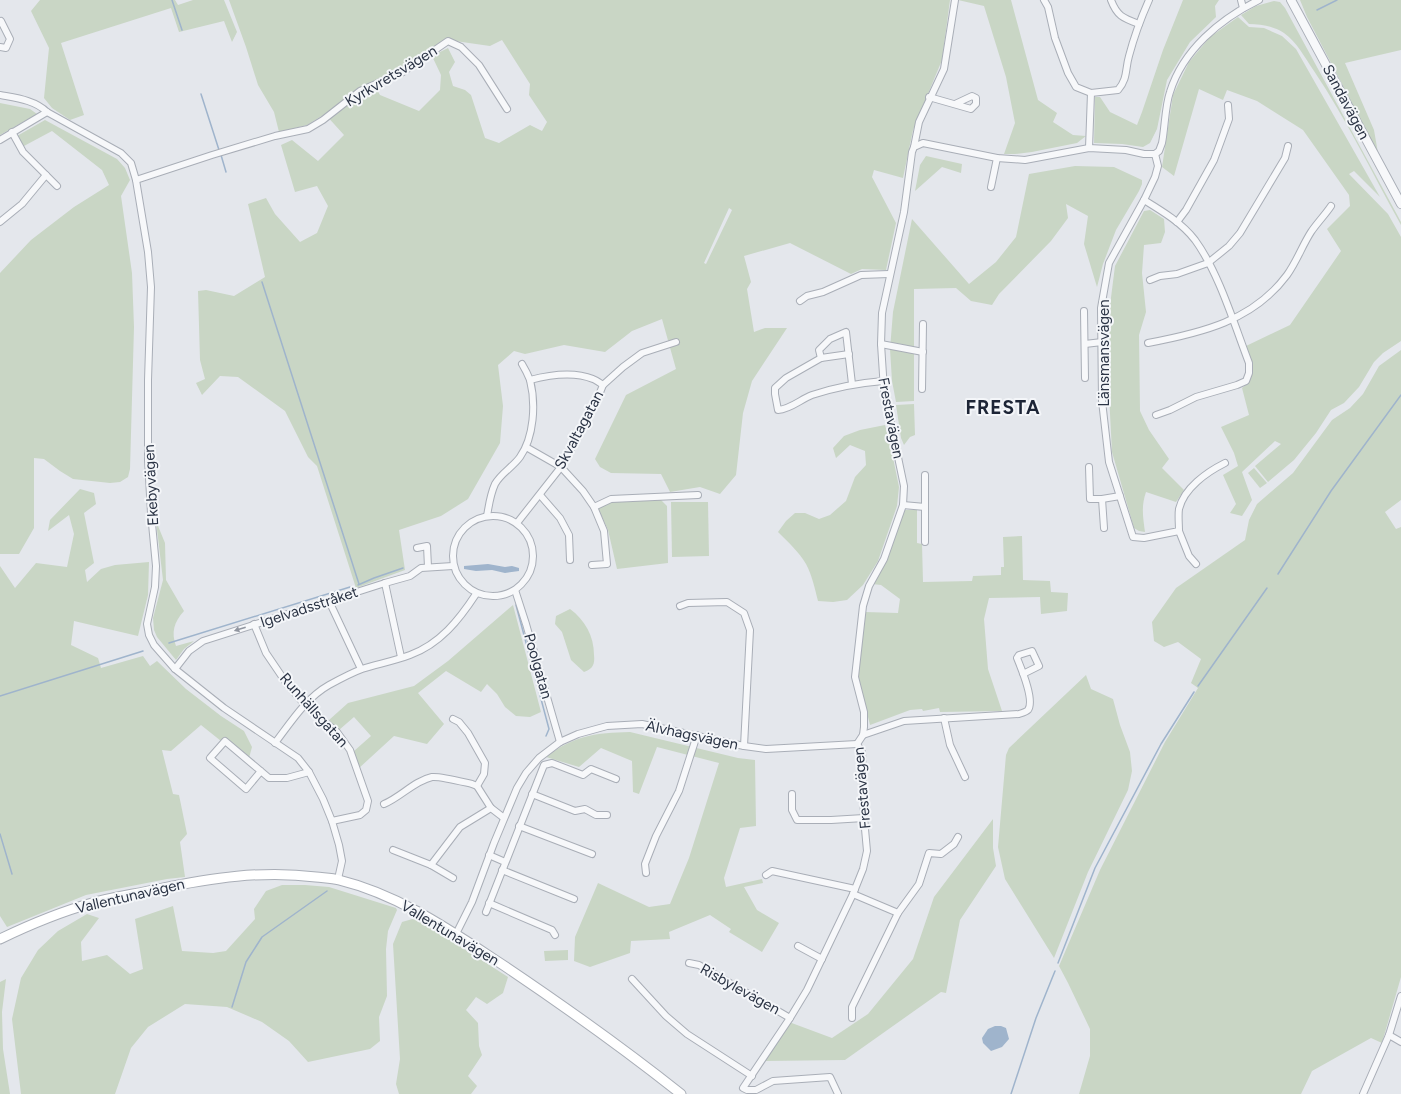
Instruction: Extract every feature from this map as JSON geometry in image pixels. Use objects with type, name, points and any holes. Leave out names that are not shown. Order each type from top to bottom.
[{"type":"main road","name":"Vallentunavägen","points":[[0,939],[23,928],[91,903],[202,880],[259,874],[293,874],[338,879],[405,904],[456,934],[594,1027],[681,1094]]},
{"type":"street","name":"Frestavägen","points":[[838,1094],[830,1077],[773,1081],[756,1090],[747,1090],[743,1088],[807,990],[854,892],[863,869],[867,851],[864,818],[862,752],[856,744],[863,735],[864,712],[855,677],[863,606],[869,586],[884,559],[903,505],[904,486],[883,381],[881,344],[882,313],[889,274],[904,212],[912,152],[919,122],[929,97],[944,69],[955,0]]},
{"type":"street","points":[[1044,0],[1048,7],[1055,38],[1068,73],[1076,87],[1092,93],[1118,90],[1124,83],[1129,57],[1139,24],[1149,0]]},
{"type":"street","points":[[1111,0],[1119,15],[1139,24]]},
{"type":"street","points":[[1241,0],[1243,8]]},
{"type":"street","points":[[914,148],[923,143],[997,158],[1025,160],[1090,148],[1126,150],[1144,154],[1155,154],[1159,151],[1162,143],[1170,92],[1182,64],[1196,45],[1208,34],[1243,8],[1259,0]]},
{"type":"street","name":"Sandavägen","points":[[1291,0],[1401,204]]},
{"type":"street","points":[[0,22],[1,21],[10,39],[6,48],[0,48]]},
{"type":"street","name":"Kyrkvretsvägen","points":[[136,180],[275,136],[308,129],[323,120],[360,91],[403,72],[448,42],[461,47],[479,65],[507,109]]},
{"type":"street","points":[[1090,148],[1092,93]]},
{"type":"street","name":"Ekebyvägen","points":[[0,95],[23,100],[40,106],[47,112],[121,153],[131,163],[136,180],[148,252],[151,287],[148,380],[148,460],[156,566],[155,586],[147,624],[149,635],[154,645],[175,669],[224,708],[298,758],[308,772],[323,799],[332,821],[342,861],[338,879]]},
{"type":"street","points":[[929,97],[955,104]]},
{"type":"street","points":[[1177,222],[1186,210],[1214,160],[1229,119],[1228,105]]},
{"type":"street","points":[[0,140],[47,112]]},
{"type":"street","points":[[12,132],[23,152],[57,186]]},
{"type":"street","points":[[1150,280],[1160,276],[1178,274],[1208,262],[1229,246],[1240,233],[1285,158],[1288,146]]},
{"type":"street","name":"Länsmansvägen","points":[[1155,154],[1158,166],[1155,177],[1109,263],[1101,308],[1102,401],[1109,462],[1133,537],[1144,538],[1179,530]]},
{"type":"street","points":[[991,187],[997,158]]},
{"type":"street","points":[[0,222],[22,204],[46,175]]},
{"type":"street","points":[[1144,200],[1177,222],[1194,240],[1208,262],[1222,291],[1249,363],[1249,373],[1246,381],[1237,386],[1196,397],[1156,415]]},
{"type":"street","points":[[1148,343],[1192,335],[1232,320],[1243,315],[1266,298],[1287,275],[1298,258],[1311,232],[1331,206]]},
{"type":"street","points":[[800,301],[807,296],[823,292],[861,275],[889,274]]},
{"type":"street","points":[[1084,311],[1085,378]]},
{"type":"street","points":[[922,389],[923,324]]},
{"type":"street","points":[[821,358],[819,350],[830,339],[846,332],[852,384]]},
{"type":"street","name":"Skvaltagatan","points":[[517,524],[561,467],[597,400],[603,385],[623,367],[642,353],[676,342]]},
{"type":"street","points":[[1085,344],[1102,342]]},
{"type":"street","points":[[881,344],[923,352]]},
{"type":"street","points":[[849,354],[821,358],[786,378],[776,388],[775,394],[778,410],[784,409],[810,396],[832,389],[852,384],[883,381]]},
{"type":"street","points":[[487,516],[490,496],[496,483],[526,448],[531,430],[533,410],[530,380],[522,364]]},
{"type":"street","points":[[530,380],[549,375],[573,375],[593,379],[603,385]]},
{"type":"street","points":[[526,448],[561,467],[583,491],[594,507],[604,530],[607,564],[592,565]]},
{"type":"street","points":[[1196,564],[1189,556],[1179,530],[1179,509],[1185,494],[1211,470],[1225,463]]},
{"type":"street","points":[[1089,467],[1090,499],[1120,496]]},
{"type":"street","points":[[924,542],[925,475]]},
{"type":"street","points":[[540,495],[560,518],[569,535],[570,560]]},
{"type":"street","points":[[594,507],[611,499],[698,495]]},
{"type":"street","points":[[1102,499],[1104,528]]},
{"type":"street","points":[[903,505],[925,507]]},
{"type":"street","points":[[487,516],[507,518],[517,524],[530,540],[532,551],[531,568],[522,583],[515,590],[505,595],[492,596],[476,594],[458,577],[453,566],[452,554],[459,537],[471,524],[487,516]]},
{"type":"street","points":[[418,548],[427,546],[425,567]]},
{"type":"street","name":"Igelvadsstråket","points":[[175,669],[189,651],[199,644],[254,624],[329,602],[385,582],[410,576],[425,567],[453,566]]},
{"type":"street","points":[[385,582],[402,657]]},
{"type":"street","name":"Poolgatan","points":[[515,590],[560,742]]},
{"type":"street","points":[[275,743],[305,705],[328,686],[361,669],[410,655],[434,642],[450,629],[476,594]]},
{"type":"street","points":[[329,602],[361,669]]},
{"type":"street","points":[[680,606],[688,603],[727,602],[744,613],[750,630],[744,746]]},
{"type":"street","name":"Runhällsgatan","points":[[254,624],[266,653],[287,684],[305,705],[336,732],[350,750],[368,801],[366,810],[360,814],[332,821]]},
{"type":"street","points":[[863,735],[904,721],[1019,714],[1025,712],[1028,710],[1030,703],[1023,674]]},
{"type":"street","points":[[944,718],[950,745],[965,777]]},
{"type":"street","points":[[453,719],[459,722],[468,733],[485,763],[484,774],[477,786]]},
{"type":"street","name":"Älvhagsvägen","points":[[456,934],[472,902],[489,855],[517,788],[526,773],[539,758],[560,742],[578,734],[607,726],[642,724],[744,746],[766,748],[856,744]]},
{"type":"street","points":[[646,873],[645,864],[656,836],[679,791],[697,735]]},
{"type":"street","points":[[261,771],[246,789],[210,758],[225,741],[261,771],[269,778],[287,778],[308,772]]},
{"type":"street","points":[[486,912],[544,765],[552,763],[583,775],[591,769],[616,779]]},
{"type":"street","points":[[384,804],[393,801],[416,783],[434,777],[477,786],[491,808],[504,818]]},
{"type":"street","points":[[532,794],[575,811],[585,810],[596,814],[607,815]]},
{"type":"street","points":[[792,794],[792,810],[797,820],[864,818]]},
{"type":"street","points":[[431,866],[460,827],[491,808]]},
{"type":"street","points":[[519,826],[592,854]]},
{"type":"street","points":[[852,1018],[852,1007],[898,913],[919,884],[929,853],[941,854],[954,844],[958,837]]},
{"type":"street","points":[[393,850],[431,866],[453,878]]},
{"type":"street","points":[[489,855],[505,862]]},
{"type":"street","points":[[502,870],[574,899]]},
{"type":"street","points":[[766,875],[772,872],[854,892],[898,913]]},
{"type":"street","points":[[489,904],[552,930],[555,935]]},
{"type":"street","points":[[798,946],[822,959]]},
{"type":"street","name":"Risbylevägen","points":[[689,963],[699,965],[790,1018]]},
{"type":"street","points":[[632,979],[666,1016],[687,1034],[752,1076]]},
{"type":"street","points":[[1363,1094],[1389,1035],[1401,996]]},
{"type":"street","points":[[1389,1035],[1401,1042]]},
{"type":"green space","points":[[40,0],[175,0],[178,5],[193,0],[224,0],[237,32],[232,42],[224,21],[179,32],[171,8],[61,43],[84,115],[70,120],[52,108],[44,98],[49,48],[31,11]]},
{"type":"green space","points":[[229,0],[950,0],[942,60],[913,130],[903,178],[874,170],[872,177],[896,223],[886,270],[862,269],[851,274],[790,243],[744,256],[751,282],[747,289],[754,332],[765,328],[787,328],[752,381],[743,413],[736,475],[720,494],[700,487],[670,492],[661,474],[611,473],[600,467],[595,459],[626,395],[676,369],[662,319],[632,331],[605,352],[564,345],[525,354],[514,351],[498,365],[503,406],[500,443],[468,499],[441,516],[399,530],[405,570],[356,588],[317,466],[308,457],[285,411],[238,377],[220,376],[202,395],[196,383],[205,379],[200,360],[198,291],[206,290],[234,296],[265,277],[248,204],[266,198],[275,214],[300,242],[317,233],[328,206],[317,186],[295,192],[281,145],[292,140],[318,161],[344,135],[325,114],[307,125],[279,132],[274,112],[258,85]],"holes":[[[448,40],[490,46],[502,40],[530,84],[529,95],[547,122],[542,131],[530,125],[499,143],[485,138],[471,95],[465,90],[453,86],[449,72],[455,62],[448,48],[432,56],[441,75],[440,90],[419,111],[380,95],[373,83],[402,70]],[[729,208],[732,210],[706,264],[704,263]]]},
{"type":"green space","points":[[958,0],[1011,0],[1038,100],[1057,113],[1053,122],[1073,135],[1086,136],[1077,143],[1032,152],[1004,154],[1015,123],[1006,77],[984,6]]},
{"type":"green space","points":[[1183,0],[1219,0],[1215,6],[1216,17],[1190,42],[1167,80],[1157,129],[1150,143],[1143,147],[1122,144],[1094,143],[1095,97],[1100,97],[1110,112],[1137,125],[1163,50]]},
{"type":"green space","points":[[1300,0],[1401,0],[1401,50],[1345,63],[1374,130],[1378,153],[1307,17]]},
{"type":"green space","points":[[1274,1],[1280,2],[1285,8],[1401,222],[1401,225],[1337,108],[1297,46],[1284,33],[1267,26],[1249,24],[1241,15],[1256,6]]},
{"type":"green space","points":[[1238,17],[1249,27],[1264,28],[1282,36],[1296,49],[1380,197],[1354,171],[1349,174],[1388,214],[1401,237],[1401,341],[1383,353],[1374,362],[1359,387],[1344,403],[1331,410],[1316,433],[1294,460],[1268,482],[1255,466],[1281,444],[1275,441],[1242,472],[1252,500],[1242,516],[1230,513],[1236,504],[1223,475],[1238,466],[1234,453],[1221,427],[1249,415],[1242,388],[1247,384],[1252,374],[1251,363],[1246,346],[1290,325],[1341,251],[1327,229],[1350,206],[1349,195],[1303,130],[1257,101],[1227,90],[1223,100],[1199,89],[1174,176],[1162,167],[1173,95],[1189,62],[1210,37]]},
{"type":"green space","points":[[0,103],[30,109],[37,114],[0,135]]},
{"type":"green space","points":[[45,120],[117,159],[125,168],[130,180],[121,196],[132,273],[134,327],[130,469],[128,477],[120,482],[110,483],[73,479],[44,459],[34,458],[34,528],[19,554],[0,554],[0,273],[31,240],[74,207],[109,185],[102,170],[52,131],[24,146],[20,143],[17,136]]},
{"type":"green space","points":[[926,156],[962,164],[961,173],[942,167],[915,191],[920,165]]},
{"type":"green space","points":[[1075,166],[1114,167],[1142,180],[1139,191],[1116,230],[1103,264],[1097,287],[1084,244],[1088,216],[1066,204],[1068,218],[1051,241],[999,294],[992,305],[971,301],[956,288],[914,289],[914,401],[896,402],[892,381],[890,349],[893,312],[912,219],[969,284],[996,262],[1016,237],[1029,174]]},
{"type":"green space","points":[[1150,210],[1164,219],[1165,232],[1161,243],[1144,245],[1142,273],[1146,312],[1139,335],[1140,411],[1149,430],[1169,459],[1162,468],[1184,490],[1176,502],[1146,492],[1143,507],[1145,532],[1134,528],[1112,452],[1106,337],[1115,266],[1144,211]]},
{"type":"green space","points":[[1401,350],[1401,500],[1385,512],[1396,529],[1401,527],[1401,977],[1382,1043],[1371,1038],[1312,1071],[1301,1094],[1079,1094],[1090,1056],[1090,1029],[1059,966],[1100,870],[1165,742],[1198,688],[1191,683],[1201,659],[1178,642],[1164,647],[1154,641],[1152,622],[1176,588],[1245,540],[1249,520],[1257,504],[1293,473],[1332,420],[1350,408],[1363,394],[1379,366]]},
{"type":"green space","points":[[914,404],[915,435],[910,437],[904,445],[901,438],[896,405]]},
{"type":"green space","points":[[885,425],[899,487],[897,506],[878,561],[863,585],[847,600],[833,602],[818,601],[812,577],[806,564],[797,551],[778,532],[786,521],[795,513],[805,513],[819,519],[830,515],[846,501],[855,477],[866,465],[865,451],[850,445],[836,458],[833,448],[844,436],[860,430]]},
{"type":"green space","points":[[1254,468],[1267,483],[1260,488],[1248,473]]},
{"type":"green space","points":[[80,489],[94,493],[96,504],[84,513],[94,563],[85,570],[87,582],[101,569],[115,565],[149,562],[148,595],[138,636],[74,621],[71,645],[98,658],[101,668],[143,656],[150,666],[157,661],[186,689],[221,716],[244,731],[252,747],[249,758],[225,738],[221,741],[201,725],[171,751],[162,750],[173,794],[179,795],[187,834],[180,842],[185,877],[167,879],[86,895],[7,927],[0,916],[0,566],[15,588],[36,563],[67,567],[74,534],[69,515],[48,531],[50,520]]},
{"type":"green space","points":[[660,499],[667,506],[668,563],[617,569],[608,530],[598,508],[611,502]]},
{"type":"green space","points":[[671,502],[708,502],[709,556],[672,557]]},
{"type":"green space","points":[[904,510],[917,510],[917,543],[922,544],[923,582],[972,581],[973,576],[1001,575],[1001,567],[1004,567],[1003,537],[1022,536],[1023,580],[1050,581],[1051,592],[1068,593],[1067,611],[1041,614],[1040,597],[989,598],[984,619],[988,669],[1002,711],[940,712],[939,708],[923,711],[922,709],[910,710],[870,725],[858,676],[865,612],[898,613],[900,599],[881,585],[872,584]]},
{"type":"green space","points":[[156,521],[165,543],[166,580],[184,611],[174,627],[174,641],[176,646],[194,641],[184,649],[176,660],[157,637],[154,630],[153,618],[163,580]]},
{"type":"green space","points":[[513,605],[541,712],[530,717],[516,716],[505,707],[497,694],[487,684],[481,692],[446,671],[418,693],[444,724],[427,744],[394,736],[358,769],[354,751],[371,736],[354,717],[339,730],[329,720],[348,703],[414,686],[448,661]]},
{"type":"green space","points":[[570,609],[580,618],[588,629],[594,648],[594,664],[590,669],[584,672],[571,660],[562,632],[555,624],[556,616]]},
{"type":"green space","points":[[1086,675],[1091,689],[1113,699],[1120,725],[1130,752],[1132,771],[1128,790],[1088,872],[1054,958],[1005,879],[998,847],[1006,755],[1009,748]]},
{"type":"green space","points":[[630,732],[738,758],[755,760],[756,826],[740,828],[724,878],[726,887],[762,879],[763,883],[744,887],[757,910],[779,923],[762,952],[729,932],[731,929],[710,915],[669,932],[670,939],[631,941],[630,953],[590,967],[574,961],[575,937],[598,883],[649,907],[670,904],[689,858],[719,763],[657,747],[639,794],[633,792],[632,761],[601,748],[579,767],[546,757],[566,744],[586,737],[606,733]]},
{"type":"green space","points":[[993,819],[993,848],[996,866],[960,920],[946,993],[941,992],[845,1060],[765,1061],[789,1022],[832,1038],[868,1014],[913,959],[934,897]]},
{"type":"green space","points":[[282,885],[329,887],[396,908],[397,910],[388,931],[386,949],[387,996],[379,1017],[380,1041],[370,1049],[308,1062],[289,1041],[262,1022],[227,1007],[185,1004],[148,1027],[131,1048],[115,1094],[21,1094],[12,1019],[21,978],[38,950],[58,931],[87,914],[99,918],[81,942],[82,961],[107,955],[130,974],[143,969],[135,919],[173,906],[182,951],[213,953],[226,951],[255,919],[254,909],[266,891]]},
{"type":"green space","points":[[416,918],[508,977],[503,993],[487,1004],[476,997],[466,1010],[478,1023],[479,1046],[482,1055],[468,1076],[477,1086],[471,1094],[399,1094],[396,1084],[400,1059],[393,944],[402,922]]},
{"type":"green space","points":[[568,950],[568,960],[545,961],[544,951]]},
{"type":"green space","points":[[6,979],[2,1012],[3,1049],[10,1094],[0,1094],[0,982]]},
{"type":"water","points":[[488,564],[505,567],[512,566],[519,568],[519,571],[505,573],[492,570],[476,571],[464,569],[464,566]]},
{"type":"water","points":[[995,1026],[1006,1028],[1009,1039],[1002,1047],[991,1051],[983,1043],[982,1038],[988,1029]]},
{"type":"waterway","points":[[172,0],[182,30]]},
{"type":"waterway","points":[[1317,10],[1337,0]]},
{"type":"waterway","points":[[201,94],[219,150]]},
{"type":"waterway","points":[[221,155],[226,172]]},
{"type":"waterway","points":[[262,282],[359,584]]},
{"type":"waterway","points":[[1278,574],[1331,491],[1401,395]]},
{"type":"waterway","points":[[358,585],[403,568]]},
{"type":"waterway","points":[[169,643],[350,587]]},
{"type":"waterway","points":[[1198,686],[1267,588]]},
{"type":"waterway","points":[[516,605],[549,729],[546,736]]},
{"type":"waterway","points":[[0,696],[143,651]]},
{"type":"waterway","points":[[1058,963],[1095,868],[1161,744],[1194,692]]},
{"type":"waterway","points":[[0,834],[12,874]]},
{"type":"waterway","points":[[232,1007],[246,962],[262,937],[327,891]]},
{"type":"waterway","points":[[1011,1094],[1036,1018],[1055,971]]},
{"type":"district","name":"FRESTA","points":[[1003,407]]}]
